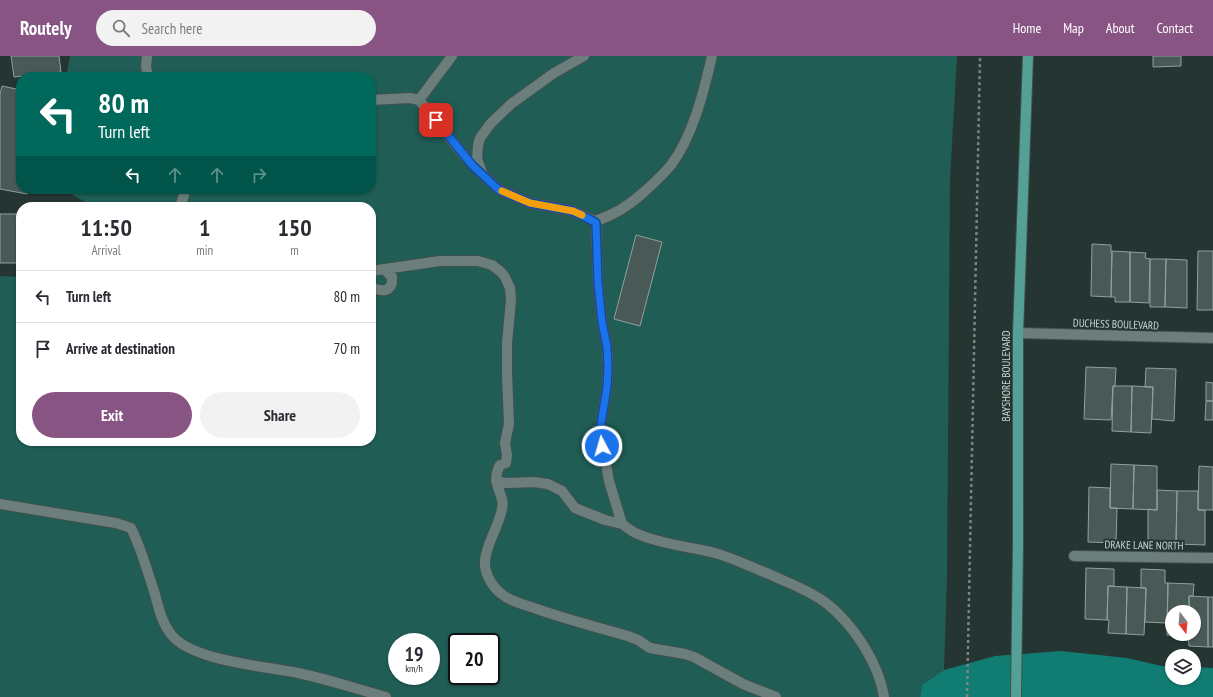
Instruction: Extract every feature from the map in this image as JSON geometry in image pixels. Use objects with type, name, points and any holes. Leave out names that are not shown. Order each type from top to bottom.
[{"type":"main road","name":"BAYSHORE BOULEVARD","points":[[1016,697],[1018,612],[1018,333],[1028,56]]},
{"type":"street","points":[[147,56],[147,72]]},
{"type":"street","points":[[419,100],[452,56]]},
{"type":"street","points":[[483,175],[478,165],[477,152],[480,138],[491,123],[511,104],[554,74],[584,56]]},
{"type":"street","points":[[376,100],[410,98],[419,100],[467,159],[499,190],[530,203],[573,211],[595,222],[611,216],[635,200],[653,184],[671,164],[688,134],[695,117],[712,56]]},
{"type":"street","points":[[595,222],[598,283],[602,322],[607,347],[608,367],[607,387],[600,430],[609,481],[622,524]]},
{"type":"street","points":[[376,271],[440,261],[478,261],[497,268],[508,282],[511,300],[507,343],[509,424],[505,443],[507,455],[506,463],[500,465],[497,470],[496,481],[503,507],[485,561],[486,570],[490,581],[496,589],[504,596],[550,614],[628,636],[638,640],[650,648],[685,654],[704,661],[743,684],[776,697]]},
{"type":"street","points":[[376,289],[381,291],[390,288],[393,282],[392,277],[385,270]]},
{"type":"street","name":"DUCHESS BOULEVARD","points":[[1018,333],[1213,338]]},
{"type":"street","points":[[496,481],[505,483],[534,482],[548,484],[562,491],[575,508],[605,520],[622,524],[638,534],[671,544],[716,554],[794,584],[825,603],[848,624],[866,651],[882,688],[884,697]]},
{"type":"street","points":[[0,504],[78,517],[131,528],[139,546],[161,616],[174,639],[187,648],[206,655],[302,674],[386,697]]},
{"type":"street","name":"DRAKE LANE NORTH","points":[[1074,556],[1213,558]]},
{"type":"path","points":[[967,697],[980,56]]},
{"type":"shaded area","points":[[70,56],[957,56],[950,180],[947,578],[944,670],[922,685],[920,697],[0,697],[0,276],[16,277],[16,446],[376,446],[376,202],[85,202],[72,194],[376,194],[376,72],[67,72]]},
{"type":"shaded area","points":[[1061,651],[1127,658],[1165,666],[1165,685],[1201,685],[1201,667],[1213,668],[1213,697],[920,697],[922,685],[944,670],[995,656]]},
{"type":"building","points":[[11,56],[59,56],[61,72],[16,72],[16,77],[14,77]]},
{"type":"building","points":[[1153,56],[1181,56],[1181,66],[1153,67]]},
{"type":"building","points":[[2,86],[16,89],[16,192],[0,189],[0,94]]},
{"type":"building","points":[[0,214],[16,214],[16,263],[0,263]]},
{"type":"building","points":[[636,235],[662,242],[640,326],[614,319]]},
{"type":"building","points":[[1092,244],[1111,245],[1111,297],[1091,296]]},
{"type":"building","points":[[1112,251],[1130,252],[1130,302],[1115,302],[1115,297],[1111,297]]},
{"type":"building","points":[[1198,251],[1213,251],[1213,310],[1197,310]]},
{"type":"building","points":[[1130,252],[1146,253],[1145,258],[1150,259],[1149,303],[1130,302]]},
{"type":"building","points":[[1150,259],[1166,259],[1165,307],[1150,307]]},
{"type":"building","points":[[1166,259],[1187,260],[1187,308],[1165,307]]},
{"type":"building","points":[[1086,367],[1116,368],[1115,386],[1113,386],[1111,420],[1084,419]]},
{"type":"building","points":[[1146,368],[1176,369],[1174,421],[1152,419],[1153,387],[1145,387]]},
{"type":"building","points":[[1206,382],[1213,383],[1213,401],[1206,401]]},
{"type":"building","points":[[1113,386],[1132,386],[1131,432],[1112,431]]},
{"type":"building","points":[[1132,386],[1153,387],[1151,433],[1131,432]]},
{"type":"building","points":[[1206,401],[1213,401],[1213,420],[1205,420]]},
{"type":"building","points":[[1111,464],[1134,465],[1133,509],[1110,508]]},
{"type":"building","points":[[1134,465],[1157,466],[1157,510],[1133,509]]},
{"type":"building","points":[[1199,466],[1213,467],[1213,510],[1198,510]]},
{"type":"building","points":[[1089,487],[1110,488],[1110,508],[1117,508],[1116,543],[1088,542]]},
{"type":"building","points":[[1157,490],[1177,491],[1176,544],[1148,543],[1148,509],[1157,510]]},
{"type":"building","points":[[1177,491],[1198,491],[1198,510],[1205,510],[1205,545],[1176,544]]},
{"type":"building","points":[[1086,568],[1114,569],[1114,586],[1108,586],[1107,620],[1085,619]]},
{"type":"building","points":[[1141,569],[1165,570],[1165,583],[1168,583],[1167,605],[1165,605],[1165,623],[1145,622],[1146,588],[1141,588]]},
{"type":"building","points":[[1168,583],[1194,584],[1193,596],[1189,596],[1189,605],[1168,605]]},
{"type":"building","points":[[1108,586],[1127,587],[1126,634],[1108,633]]},
{"type":"building","points":[[1127,587],[1146,588],[1144,635],[1126,634]]},
{"type":"building","points":[[1189,596],[1208,597],[1208,647],[1189,646],[1189,641],[1201,641],[1201,605],[1189,605]]},
{"type":"building","points":[[1208,597],[1213,597],[1213,647],[1208,647]]},
{"type":"slow traffic","points":[[502,191],[530,203],[573,211],[582,215]]},
{"type":"route","points":[[436,120],[472,165],[499,190],[530,203],[573,211],[596,223],[598,283],[602,322],[607,347],[608,367],[607,387],[601,416],[600,430],[602,446]]}]
